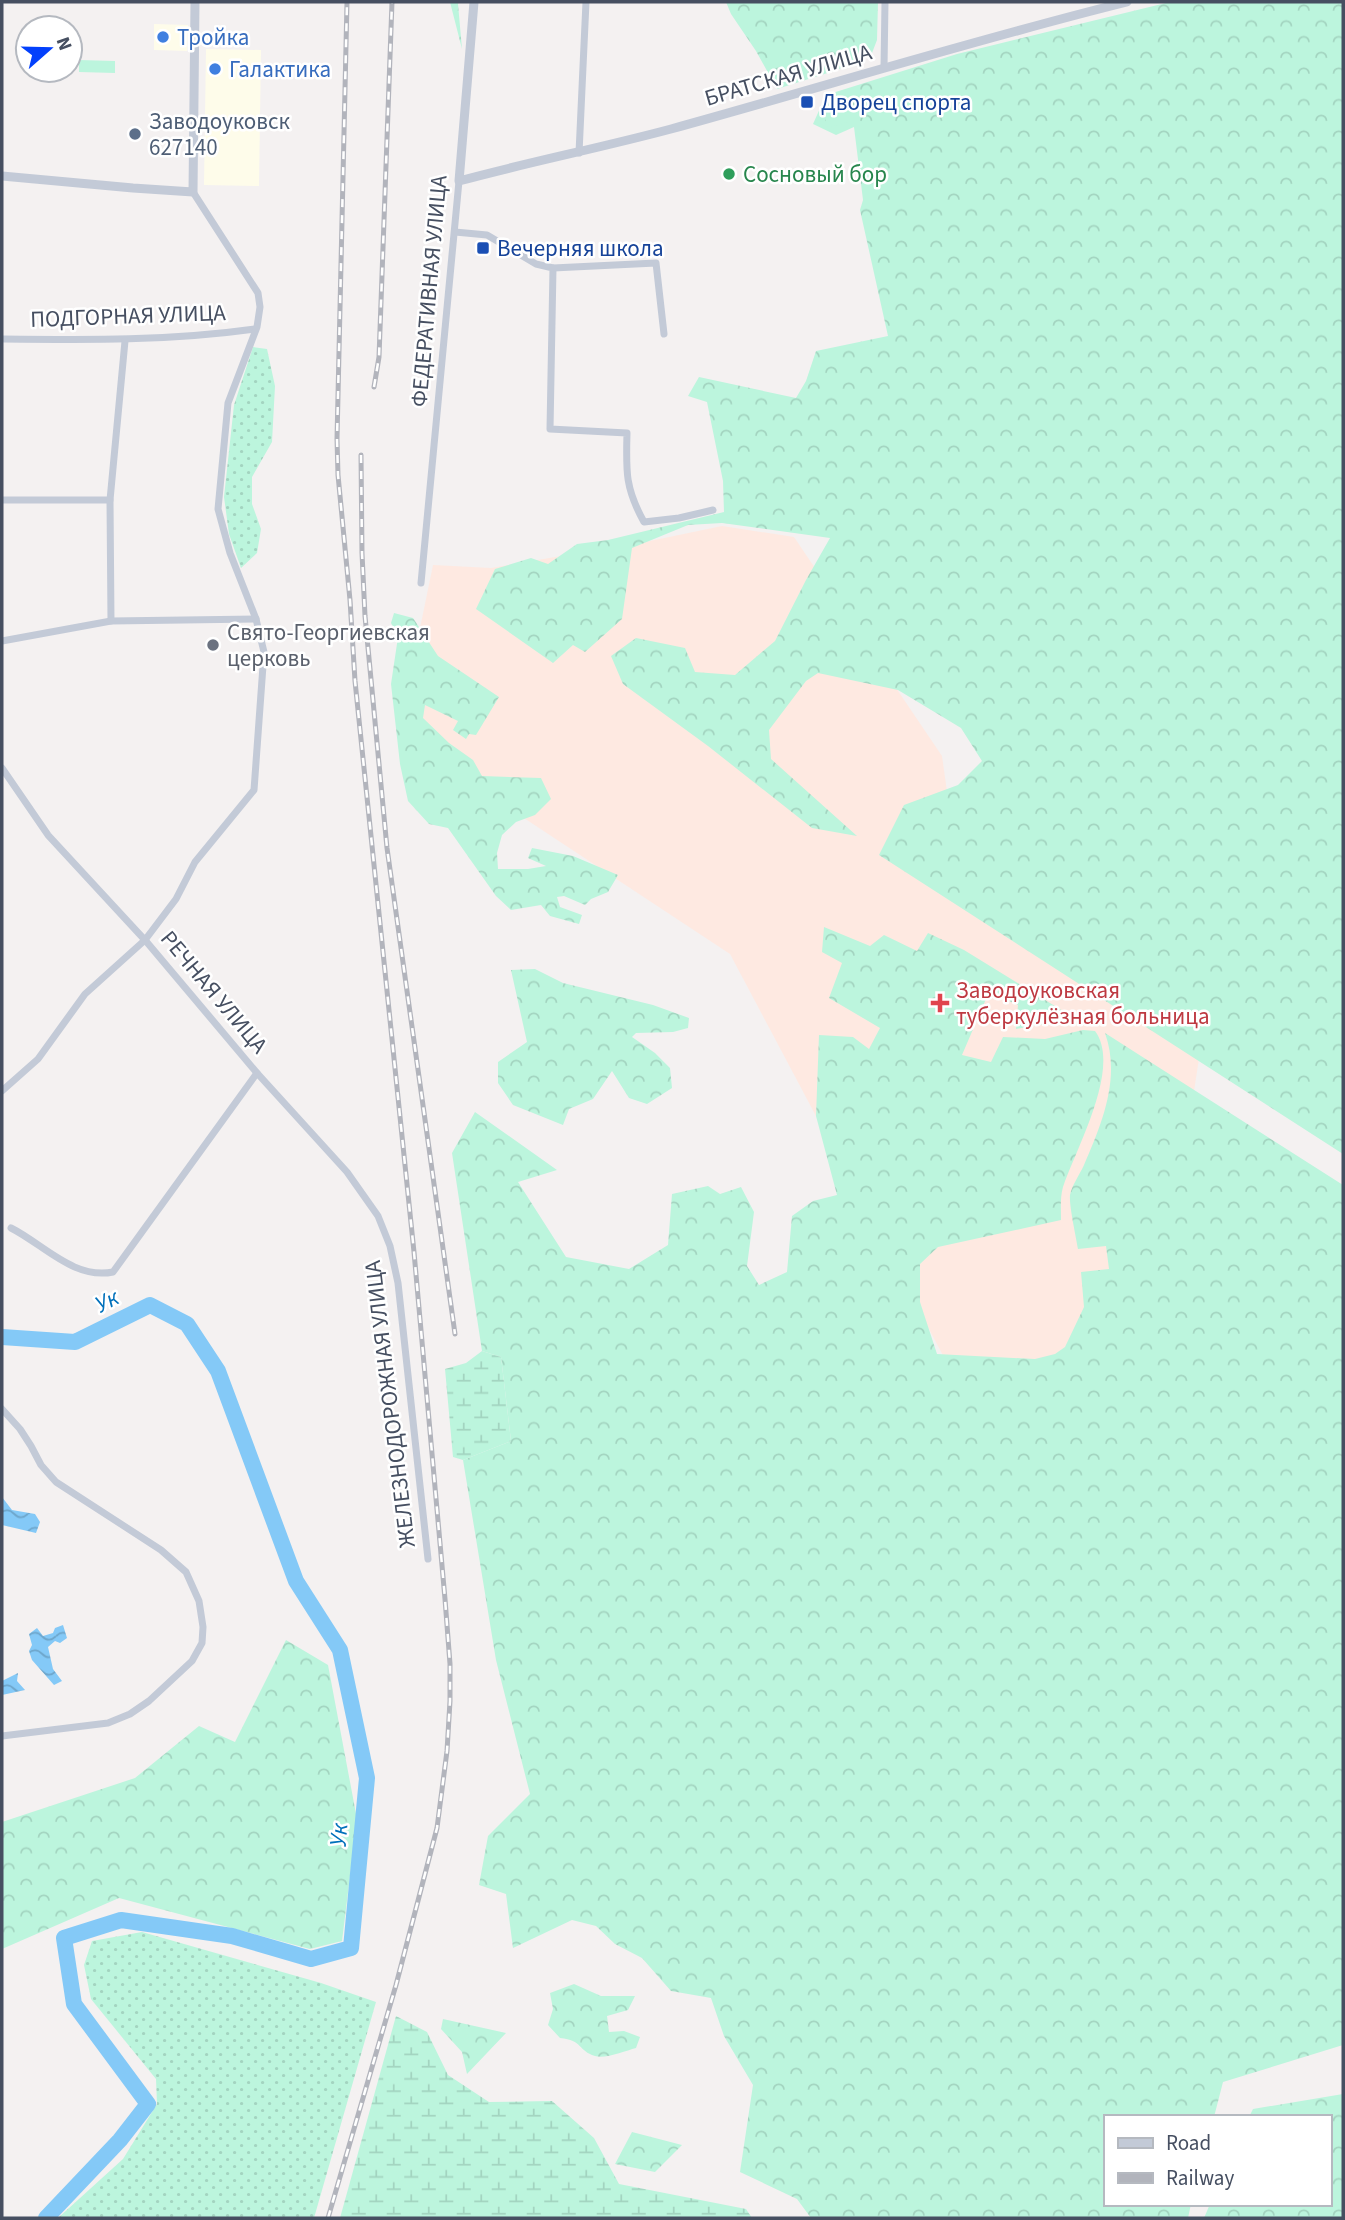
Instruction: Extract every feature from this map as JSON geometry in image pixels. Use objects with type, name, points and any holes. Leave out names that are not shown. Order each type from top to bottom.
[{"type":"street","points":[[2,1091],[38,1059],[85,994],[145,940],[176,899],[195,862],[254,790],[264,652],[256,619],[230,553],[218,509],[228,403],[255,329],[260,307],[258,293],[193,192],[195,2]]},
{"type":"street","name":"ФЕДЕРАТИВНАЯ УЛИЦА","points":[[421,583],[474,2]]},
{"type":"street","points":[[579,153],[586,2]]},
{"type":"street","points":[[884,68],[886,2]]},
{"type":"street","name":"БРАТСКАЯ УЛИЦА","points":[[459,181],[579,153],[1126,2]]},
{"type":"street","points":[[2,176],[193,192]]},
{"type":"street","points":[[455,232],[487,235],[536,264],[553,268],[656,263],[664,334]]},
{"type":"street","points":[[553,268],[550,429],[627,433],[626,476],[636,508],[644,522],[679,519],[713,510]]},
{"type":"street","name":"ПОДГОРНАЯ УЛИЦА","points":[[2,339],[125,341],[255,329]]},
{"type":"street","points":[[111,621],[110,500],[125,341]]},
{"type":"street","points":[[2,500],[110,500]]},
{"type":"street","points":[[2,641],[111,621],[256,619]]},
{"type":"street","name":"РЕЧНАЯ УЛИЦА","points":[[2,768],[48,835],[145,940],[257,1073],[347,1172],[378,1216],[390,1246]]},
{"type":"street","points":[[11,1228],[55,1257],[90,1273],[113,1272],[257,1073]]},
{"type":"street","name":"ЖЕЛЕЗНОДОРОЖНАЯ УЛИЦА","points":[[390,1246],[398,1283],[428,1559]]},
{"type":"street","points":[[2,1409],[20,1429],[41,1465],[56,1482],[161,1550],[186,1572],[199,1601],[203,1627],[202,1643],[192,1661],[149,1701],[130,1714],[108,1723],[2,1737]]},
{"type":"shaded area","points":[[154,24],[188,25],[187,51],[154,50]]},
{"type":"shaded area","points":[[206,49],[261,50],[259,186],[204,185]]},
{"type":"shaded area","name":"Заводоуковская туберкулёзная больница","points":[[722,526],[794,537],[942,756],[962,898],[1200,1052],[1150,1378],[964,1395],[730,954],[398,735],[433,565],[491,568]]},
{"type":"green space","points":[[450,2],[459,2],[462,49]]},
{"type":"green space","points":[[726,2],[878,2],[877,40],[872,53],[837,70],[777,89]]},
{"type":"green space","points":[[1170,2],[1343,2],[1343,1154],[879,855],[904,805],[958,785],[982,761],[961,728],[898,690],[818,673],[806,681],[769,730],[771,759],[857,836],[812,828],[708,746],[623,684],[611,656],[636,638],[685,648],[695,672],[735,675],[775,641],[830,538],[722,523],[688,525],[632,548],[622,619],[585,652],[573,645],[553,663],[476,609],[495,569],[531,558],[548,564],[577,544],[608,540],[724,512],[723,481],[707,402],[688,396],[699,377],[796,398],[806,381],[816,351],[888,336],[860,210],[863,200],[854,127],[836,135],[813,124],[826,95],[957,54]]},
{"type":"green space","points":[[84,60],[115,61],[115,73],[84,72]]},
{"type":"green space","points":[[844,106],[848,122],[828,128],[823,112]]},
{"type":"green space","points":[[253,347],[267,349],[275,386],[272,442],[252,477],[252,504],[261,529],[257,553],[241,568],[229,534],[224,497],[234,405]]},
{"type":"green space","points":[[394,613],[413,618],[438,656],[499,697],[476,735],[469,734],[466,739],[453,730],[458,721],[425,705],[423,718],[449,743],[473,760],[482,776],[541,778],[551,799],[535,815],[516,822],[502,835],[497,853],[498,869],[546,866],[528,858],[532,848],[573,856],[618,875],[608,892],[591,899],[585,905],[564,896],[557,897],[560,907],[582,915],[579,924],[550,916],[541,905],[511,910],[496,896],[448,828],[429,824],[408,801],[400,764],[391,684],[398,637],[391,623]]},
{"type":"green space","points":[[824,927],[870,946],[884,935],[917,951],[928,933],[964,950],[1071,1016],[1056,1022],[1016,1029],[1018,1005],[989,992],[962,1055],[991,1062],[1003,1037],[1045,1039],[1083,1030],[1095,1031],[1102,1046],[1100,1086],[1063,1187],[1061,1220],[938,1247],[920,1264],[920,1302],[937,1354],[1035,1359],[1055,1354],[1065,1347],[1084,1307],[1081,1272],[1109,1269],[1106,1246],[1078,1249],[1070,1200],[1071,1191],[1091,1149],[1107,1100],[1111,1067],[1105,1033],[1343,1185],[1343,2045],[1223,2082],[1215,2115],[1104,2115],[1104,2206],[1191,2206],[1188,2218],[811,2218],[797,2199],[740,2172],[753,2085],[724,2036],[711,1998],[671,1991],[642,1958],[615,1944],[596,1926],[572,1920],[513,1948],[506,1894],[479,1885],[488,1836],[530,1794],[496,1660],[463,1460],[511,1441],[501,1357],[482,1351],[452,1153],[475,1112],[557,1170],[518,1182],[566,1257],[629,1269],[668,1245],[672,1194],[708,1186],[720,1194],[741,1187],[754,1212],[747,1266],[759,1285],[787,1272],[792,1216],[813,1201],[837,1195],[816,1116],[819,1035],[853,1037],[869,1049],[880,1028],[829,998],[842,963],[822,952]]},
{"type":"green space","points":[[535,969],[563,983],[653,1005],[689,1018],[688,1028],[673,1032],[636,1033],[632,1037],[655,1053],[670,1068],[672,1088],[647,1104],[629,1098],[612,1071],[593,1099],[569,1109],[563,1125],[513,1105],[498,1083],[498,1062],[527,1042],[511,970]]},
{"type":"green space","points":[[482,1351],[501,1357],[511,1441],[463,1460],[453,1457],[445,1369],[466,1363]]},
{"type":"green space","points":[[286,1640],[328,1665],[357,1819],[342,1941],[310,1949],[119,1898],[2,1949],[2,1822],[135,1778],[199,1726],[235,1742]]},
{"type":"green space","points":[[142,1932],[321,1983],[376,2002],[314,2218],[58,2218],[123,2159],[157,2104],[156,2079],[91,1999],[84,1965],[92,1941]]},
{"type":"green space","points":[[574,1984],[601,1996],[635,1996],[628,2010],[607,2016],[609,2032],[624,2031],[640,2037],[636,2048],[599,2057],[590,2054],[573,2041],[560,2038],[548,2025],[553,2009],[550,1993]]},
{"type":"green space","points":[[396,2016],[427,2032],[448,2075],[489,2102],[552,2101],[594,2138],[619,2184],[746,2209],[752,2218],[340,2218]]},
{"type":"green space","points":[[443,2019],[506,2033],[467,2074],[462,2052],[441,2029]]},
{"type":"green space","points":[[1343,2094],[1343,2218],[1204,2218],[1209,2206],[1331,2206],[1331,2115],[1250,2115],[1253,2109]]},
{"type":"green space","points":[[632,2132],[682,2145],[655,2172],[615,2164]]},
{"type":"water","points":[[2,1497],[12,1510],[35,1514],[40,1522],[36,1533],[2,1525]]},
{"type":"water","points":[[63,1625],[67,1638],[60,1643],[55,1641],[48,1647],[53,1669],[62,1681],[54,1685],[32,1660],[29,1634],[37,1628],[43,1636],[53,1633],[55,1628]]},
{"type":"water","points":[[18,1673],[17,1681],[25,1690],[2,1695],[2,1681]]},
{"type":"waterway","name":"Ук","points":[[2,1337],[75,1342],[150,1305],[187,1324],[218,1371],[296,1581],[340,1650],[367,1778],[351,1948],[311,1959],[232,1936],[121,1920],[64,1938],[74,2004],[148,2104],[120,2140],[46,2218]]},
{"type":"railway","points":[[328,2218],[396,1985],[437,1828],[447,1751],[450,1701],[445,1599],[414,1252],[355,681],[338,475],[347,2]]},
{"type":"railway","points":[[374,387],[379,357],[392,2]]},
{"type":"railway","points":[[361,455],[365,616],[387,848],[455,1334]]},
{"type":"place","name":"Тройка","points":[[163,37]]},
{"type":"place","name":"Галактика","points":[[215,69]]},
{"type":"place","name":"Дворец спорта","points":[[807,102]]},
{"type":"place","name":"Заводоуковск 627140","points":[[135,134]]},
{"type":"place","name":"Сосновый бор","points":[[729,174]]},
{"type":"place","name":"Вечерняя школа","points":[[483,248]]},
{"type":"place","name":"Свято-Георгиевская церковь","points":[[213,645]]},
{"type":"place","name":"Заводоуковская туберкулёзная больница","points":[[940,1003]]}]
